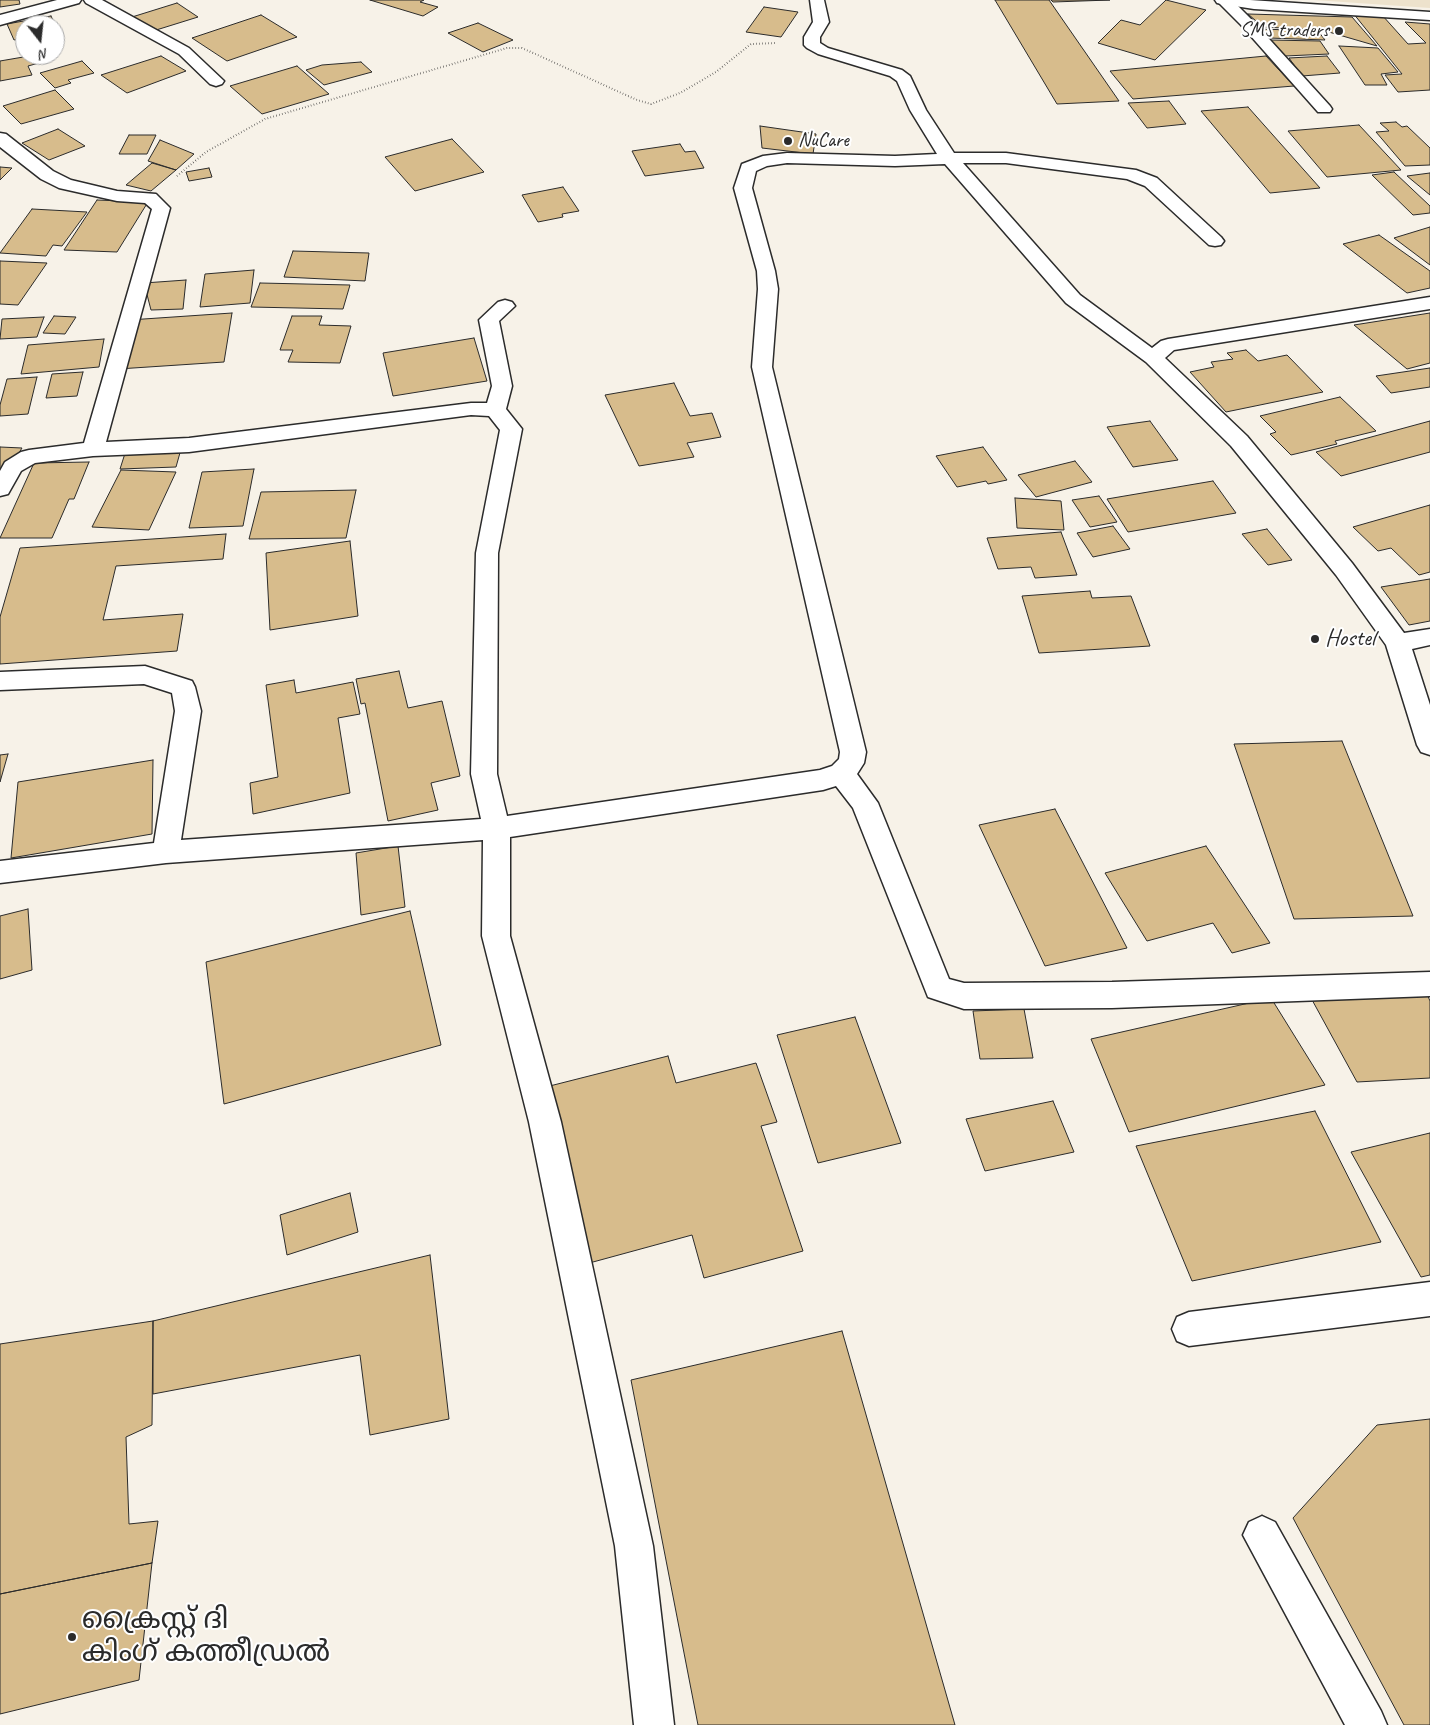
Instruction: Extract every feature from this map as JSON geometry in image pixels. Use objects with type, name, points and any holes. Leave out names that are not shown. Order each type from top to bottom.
[{"type":"street","points":[[0,20],[74,0]]},
{"type":"street","points":[[90,0],[184,52],[216,81]]},
{"type":"street","points":[[817,0],[822,22],[812,37],[812,45],[823,51],[896,73],[904,79],[918,110],[948,157],[1051,276],[1073,299],[1153,358],[1239,441],[1344,569],[1398,643],[1430,745]]},
{"type":"street","points":[[1223,0],[1254,5],[1430,16]]},
{"type":"street","points":[[1223,0],[1246,22],[1324,109]]},
{"type":"street","points":[[0,138],[17,154],[47,176],[65,184],[117,196],[150,198],[161,208],[92,449]]},
{"type":"street","points":[[0,872],[166,852],[497,828],[823,780],[841,773],[851,762],[853,752],[762,367],[768,289],[766,271],[743,188],[748,168],[763,161],[787,158],[895,161],[948,157],[1006,158],[1130,174],[1151,182],[1215,241]]},
{"type":"street","points":[[1153,358],[1168,345],[1430,303]]},
{"type":"street","points":[[495,410],[502,386],[488,320],[506,306]]},
{"type":"street","points":[[0,489],[13,467],[29,457],[92,449],[189,445],[471,409],[495,410],[511,429],[487,553],[484,774],[497,828],[496,936],[545,1122],[634,1546],[654,1725]]},
{"type":"street","points":[[1398,643],[1430,637]]},
{"type":"street","points":[[0,681],[145,675],[183,687],[188,711],[166,852]]},
{"type":"street","points":[[841,773],[866,803],[938,988],[964,996],[994,996],[1112,995],[1430,984]]},
{"type":"street","points":[[1189,1329],[1430,1299]]},
{"type":"street","points":[[1262,1535],[1367,1725]]},
{"type":"path","points":[[150,198],[206,152],[265,119],[507,48],[522,48],[637,100],[651,104],[680,93],[708,76],[751,44],[771,42],[789,45],[812,45]]},
{"type":"shaded area","points":[[1314,0],[1430,0],[1430,8]]},
{"type":"building","points":[[0,0],[19,0],[20,4],[0,7]]},
{"type":"building","points":[[370,0],[424,0],[420,2],[438,7],[423,16]]},
{"type":"building","points":[[995,0],[1049,0],[1119,101],[1057,104]]},
{"type":"building","points":[[1051,0],[1110,0],[1053,2]]},
{"type":"building","points":[[1166,0],[1206,10],[1155,60],[1098,43],[1121,20],[1140,25]]},
{"type":"building","points":[[177,3],[198,17],[153,31],[132,17]]},
{"type":"building","points":[[764,7],[798,12],[781,37],[746,32]]},
{"type":"building","points":[[1353,13],[1382,15],[1408,44],[1426,43],[1405,22],[1430,24],[1430,90],[1398,92],[1385,75],[1402,74]]},
{"type":"building","points":[[1248,14],[1352,17],[1377,46],[1322,30],[1263,27]]},
{"type":"building","points":[[261,15],[297,37],[227,61],[192,38]]},
{"type":"building","points":[[15,23],[15,40],[14,40],[7,24]]},
{"type":"building","points":[[478,23],[513,40],[483,52],[448,33]]},
{"type":"building","points":[[1261,29],[1318,31],[1325,40],[1269,38]]},
{"type":"building","points":[[1270,40],[1320,41],[1329,54],[1285,56]]},
{"type":"building","points":[[1339,46],[1378,48],[1398,72],[1381,74],[1387,85],[1365,85]]},
{"type":"building","points":[[161,56],[186,71],[127,93],[101,75]]},
{"type":"building","points":[[1266,56],[1294,86],[1133,99],[1110,71]]},
{"type":"building","points":[[1327,56],[1340,73],[1302,76],[1289,58]]},
{"type":"building","points":[[15,58],[15,65],[32,65],[28,66],[32,75],[0,81],[0,61]]},
{"type":"building","points":[[82,61],[94,73],[68,80],[71,83],[55,88],[40,73]]},
{"type":"building","points":[[361,62],[372,72],[324,85],[306,70],[322,65]]},
{"type":"building","points":[[297,66],[329,94],[262,114],[230,86]]},
{"type":"building","points":[[55,90],[74,109],[21,124],[3,106]]},
{"type":"building","points":[[1169,101],[1186,124],[1147,128],[1128,103]]},
{"type":"building","points":[[1248,107],[1320,188],[1270,193],[1201,111]]},
{"type":"building","points":[[1396,122],[1402,127],[1407,126],[1430,148],[1430,165],[1405,166],[1376,132],[1389,131],[1380,123]]},
{"type":"building","points":[[1359,125],[1401,170],[1327,177],[1288,131]]},
{"type":"building","name":"NuCare","points":[[760,126],[816,134],[813,154],[762,148]]},
{"type":"building","points":[[58,129],[85,146],[49,160],[22,143]]},
{"type":"building","points":[[129,135],[156,135],[147,154],[119,154]]},
{"type":"building","points":[[452,139],[484,172],[415,191],[385,157]]},
{"type":"building","points":[[160,140],[194,154],[176,170],[148,161]]},
{"type":"building","points":[[680,144],[685,152],[695,151],[704,168],[645,176],[632,151]]},
{"type":"building","points":[[152,163],[176,170],[151,191],[126,185]]},
{"type":"building","points":[[0,167],[12,168],[0,180]]},
{"type":"building","points":[[209,168],[212,177],[189,181],[186,172]]},
{"type":"building","points":[[1394,172],[1430,206],[1430,213],[1413,215],[1372,175]]},
{"type":"building","points":[[1430,173],[1430,195],[1407,176]]},
{"type":"building","points":[[563,187],[579,211],[562,214],[563,217],[538,222],[522,195]]},
{"type":"building","points":[[97,200],[148,202],[117,252],[64,250]]},
{"type":"building","points":[[32,209],[87,212],[62,246],[53,245],[46,256],[0,253]]},
{"type":"building","points":[[1430,227],[1430,265],[1394,238]]},
{"type":"building","points":[[1379,235],[1430,271],[1430,288],[1407,293],[1343,244]]},
{"type":"building","points":[[293,251],[369,253],[365,281],[284,277]]},
{"type":"building","points":[[0,261],[47,263],[18,305],[0,304]]},
{"type":"building","points":[[254,270],[250,303],[200,307],[205,274]]},
{"type":"building","points":[[186,280],[183,309],[151,310],[144,283]]},
{"type":"building","points":[[260,283],[350,285],[343,309],[251,307]]},
{"type":"building","points":[[232,313],[224,362],[118,369],[129,320]]},
{"type":"building","points":[[1430,313],[1430,363],[1407,369],[1354,325]]},
{"type":"building","points":[[54,316],[76,317],[65,334],[43,333]]},
{"type":"building","points":[[292,316],[322,316],[319,325],[351,326],[340,363],[288,362],[293,350],[280,350]]},
{"type":"building","points":[[44,317],[37,337],[0,339],[2,319]]},
{"type":"building","points":[[474,338],[487,381],[393,396],[383,353]]},
{"type":"building","points":[[104,339],[99,367],[21,374],[28,345]]},
{"type":"building","points":[[1246,350],[1258,361],[1287,355],[1323,392],[1226,412],[1190,372],[1214,367],[1211,362],[1233,359],[1227,353]]},
{"type":"building","points":[[1430,368],[1430,387],[1391,393],[1376,376]]},
{"type":"building","points":[[83,372],[77,396],[46,398],[52,374]]},
{"type":"building","points":[[37,377],[28,414],[0,416],[0,405],[7,379]]},
{"type":"building","points":[[674,383],[690,416],[712,413],[721,437],[687,443],[694,457],[639,466],[605,395]]},
{"type":"building","points":[[1340,397],[1376,431],[1335,441],[1337,444],[1291,455],[1270,434],[1276,432],[1260,416]]},
{"type":"building","points":[[1150,421],[1178,460],[1133,467],[1107,427]]},
{"type":"building","points":[[1430,421],[1430,452],[1341,476],[1316,452]]},
{"type":"building","points":[[183,442],[176,467],[120,469],[128,444]]},
{"type":"building","points":[[0,447],[22,448],[0,483]]},
{"type":"building","points":[[983,447],[1007,480],[988,484],[986,481],[957,487],[936,456]]},
{"type":"building","points":[[1075,461],[1092,482],[1036,497],[1018,475]]},
{"type":"building","points":[[89,462],[74,499],[69,499],[52,538],[0,538],[34,463]]},
{"type":"building","points":[[254,469],[243,526],[189,528],[202,472]]},
{"type":"building","points":[[121,470],[176,472],[149,530],[92,527]]},
{"type":"building","points":[[1213,481],[1236,513],[1128,532],[1107,499]]},
{"type":"building","points":[[356,490],[346,538],[249,539],[261,492]]},
{"type":"building","points":[[1099,496],[1117,522],[1090,527],[1072,500]]},
{"type":"building","points":[[1015,498],[1061,501],[1064,530],[1017,528]]},
{"type":"building","points":[[1430,505],[1430,572],[1419,575],[1391,548],[1378,551],[1353,527]]},
{"type":"building","points":[[1113,526],[1130,549],[1093,557],[1077,533]]},
{"type":"building","points":[[1267,529],[1292,560],[1268,565],[1242,534]]},
{"type":"building","points":[[1061,532],[1077,575],[1035,578],[1031,567],[998,569],[987,538]]},
{"type":"building","points":[[226,534],[223,559],[116,566],[103,620],[183,614],[177,651],[0,664],[0,617],[20,548]]},
{"type":"building","points":[[350,541],[358,616],[270,630],[266,553]]},
{"type":"building","points":[[1430,579],[1430,621],[1409,625],[1381,587]]},
{"type":"building","points":[[1090,591],[1092,598],[1131,596],[1150,646],[1039,653],[1022,596]]},
{"type":"building","points":[[399,671],[408,708],[442,701],[460,776],[431,783],[438,810],[388,821],[365,703],[361,704],[356,679]]},
{"type":"building","points":[[294,680],[296,693],[353,682],[360,714],[338,718],[350,793],[253,814],[250,783],[278,777],[266,685]]},
{"type":"building","points":[[1342,741],[1413,916],[1294,919],[1234,744]]},
{"type":"building","points":[[8,754],[0,782],[0,755]]},
{"type":"building","points":[[153,760],[152,834],[11,858],[18,782]]},
{"type":"building","points":[[1055,809],[1127,948],[1045,966],[979,825]]},
{"type":"building","points":[[398,846],[405,907],[361,915],[356,853]]},
{"type":"building","points":[[1206,846],[1270,943],[1232,953],[1213,923],[1147,941],[1105,873]]},
{"type":"building","points":[[28,909],[32,970],[0,979],[0,916]]},
{"type":"building","points":[[410,911],[441,1045],[224,1104],[206,962]]},
{"type":"building","points":[[1427,994],[1430,1001],[1430,1078],[1357,1082],[1311,998]]},
{"type":"building","points":[[1271,998],[1325,1085],[1129,1132],[1091,1039]]},
{"type":"building","points":[[1024,1009],[1033,1058],[980,1059],[973,1011]]},
{"type":"building","points":[[855,1017],[901,1143],[818,1163],[777,1035]]},
{"type":"building","points":[[668,1056],[676,1083],[756,1063],[777,1122],[761,1126],[803,1251],[704,1278],[692,1235],[571,1268],[530,1091]]},
{"type":"building","points":[[1053,1101],[1074,1152],[985,1171],[966,1119]]},
{"type":"building","points":[[1315,1111],[1381,1242],[1192,1281],[1136,1146]]},
{"type":"building","points":[[1430,1133],[1430,1275],[1421,1277],[1351,1152]]},
{"type":"building","points":[[350,1193],[358,1232],[287,1255],[280,1215]]},
{"type":"building","points":[[430,1255],[449,1419],[370,1435],[360,1355],[153,1394],[153,1321]]},
{"type":"building","points":[[153,1321],[152,1425],[126,1437],[129,1524],[158,1521],[152,1563],[0,1594],[0,1344]]},
{"type":"building","points":[[842,1331],[955,1725],[698,1725],[631,1380]]},
{"type":"building","points":[[1430,1419],[1430,1725],[1404,1725],[1293,1518],[1377,1425]]},
{"type":"building","name":"ക്രൈസ്റ്റ് ദി കിംഗ് കത്തീഡ്രൽ","points":[[152,1563],[139,1680],[0,1714],[0,1594]]},
{"type":"place","name":"SMS traders","points":[[1339,31]]},
{"type":"place","name":"NuCare","points":[[788,141]]},
{"type":"place","name":"Hostel","points":[[1315,639]]},
{"type":"place","name":"ക്രൈസ്റ്റ് ദി കിംഗ് കത്തീഡ്രൽ","points":[[72,1637]]}]
